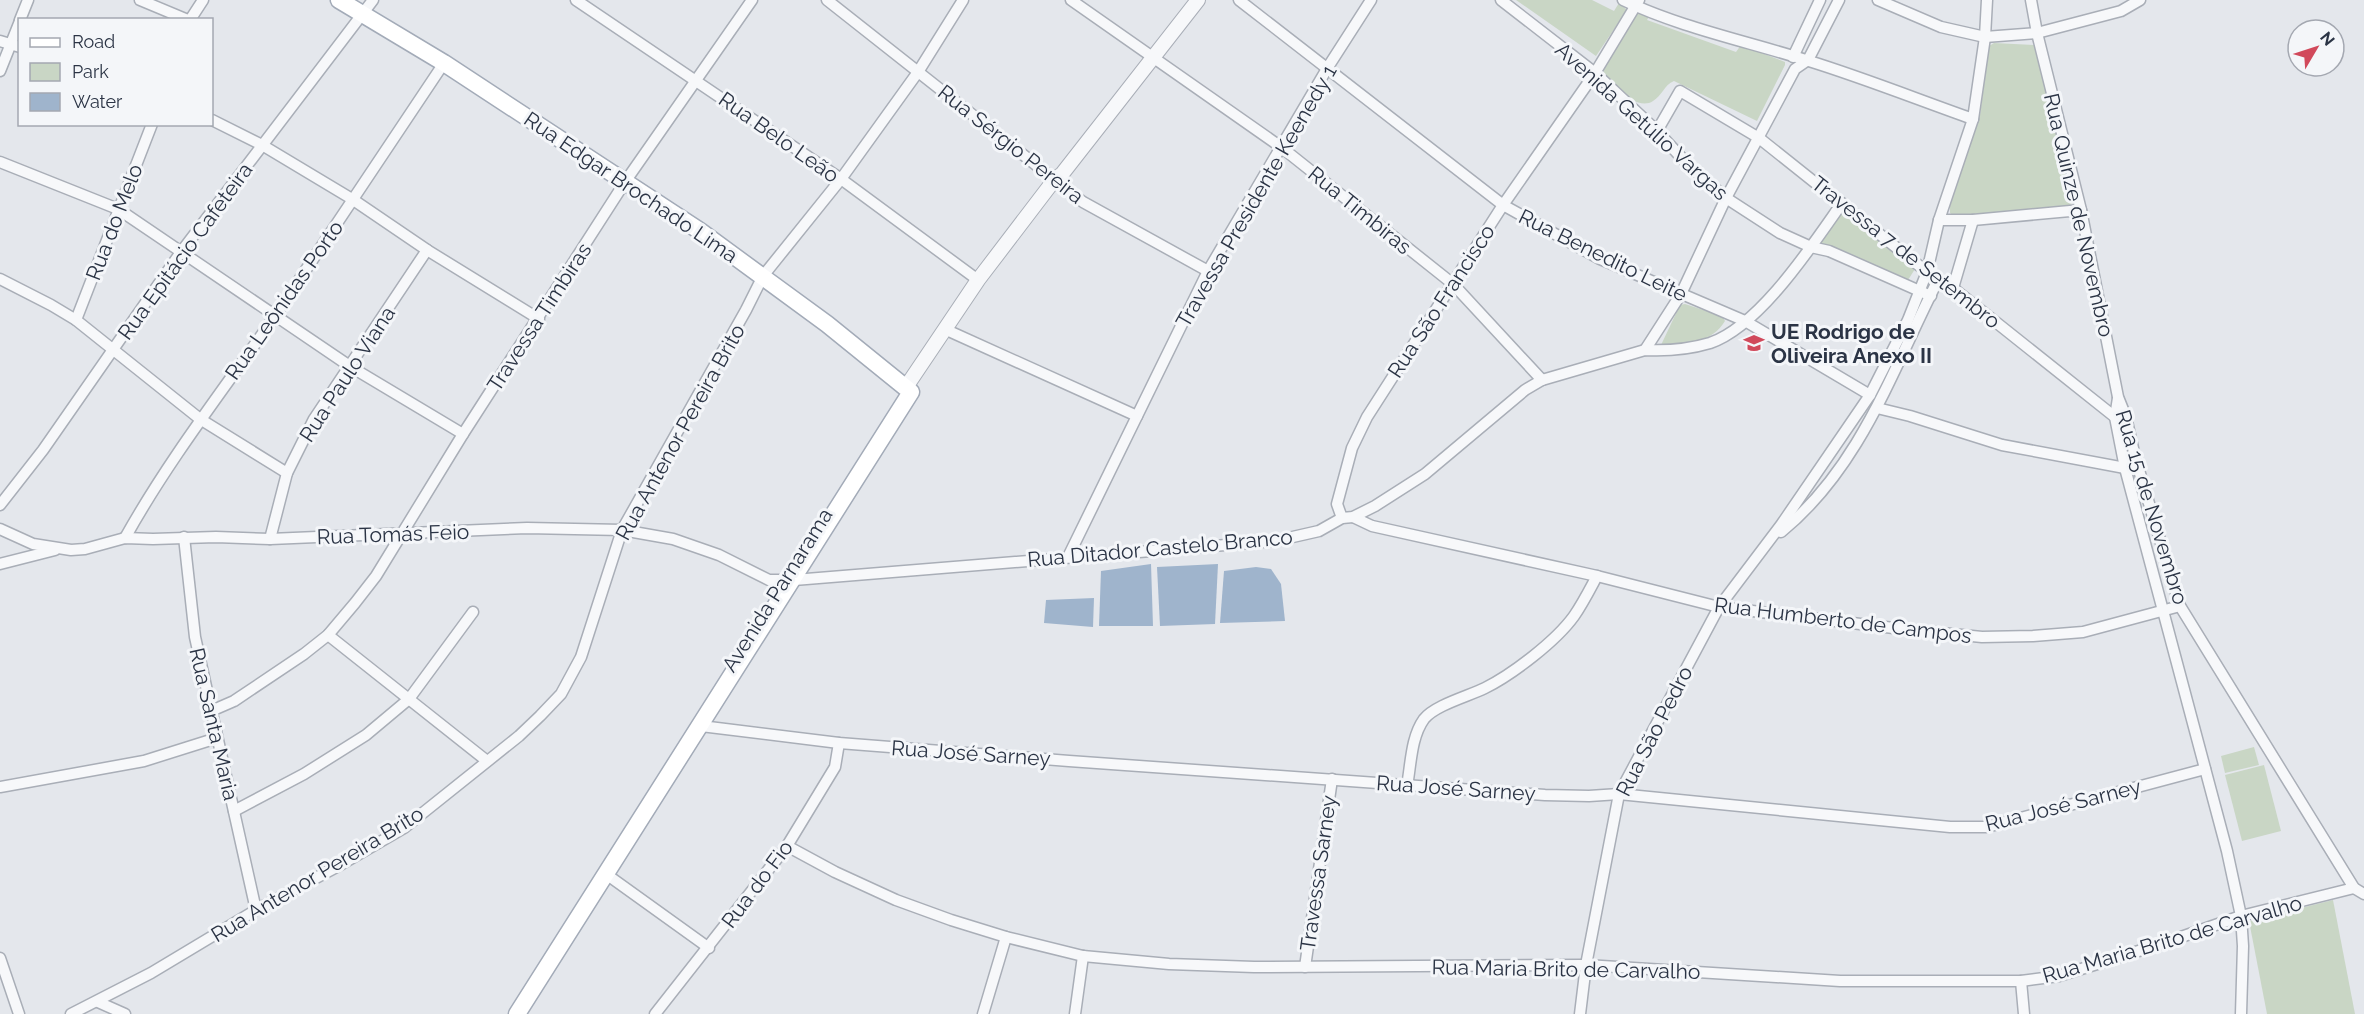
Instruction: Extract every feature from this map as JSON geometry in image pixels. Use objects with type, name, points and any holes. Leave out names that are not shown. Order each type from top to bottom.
[{"type":"main road","name":"Rua Edgar Brochado Lima","points":[[339,0],[368,7],[444,63],[763,276],[908,389]]},
{"type":"main road","name":"Avenida Parnarama","points":[[517,1014],[565,929],[908,389]]},
{"type":"main road","name":"Avenida Parnarama","points":[[504,1014],[565,929]]},
{"type":"street","points":[[21,18],[28,0]]},
{"type":"street","points":[[140,0],[184,18]]},
{"type":"street","points":[[190,18],[203,0]]},
{"type":"street","name":"Rua Belo Leão","points":[[576,0],[841,179],[981,282]]},
{"type":"street","name":"Travessa Timbiras","points":[[211,711],[234,700],[328,635],[375,576],[625,182],[752,0]]},
{"type":"street","name":"Rua Sérgio Pereira","points":[[826,0],[1059,179],[1083,202],[1208,271]]},
{"type":"street","name":"Rua Antenor Pereira Brito","points":[[71,1014],[151,973],[256,910],[404,828],[519,736],[561,694],[581,657],[622,530],[763,276],[841,179],[918,72],[963,0]]},
{"type":"street","name":"Rua Timbiras","points":[[1071,0],[1281,147],[1453,284],[1542,380]]},
{"type":"street","name":"Avenida Parnarama","points":[[908,389],[981,282],[1198,0]]},
{"type":"street","name":"Rua Benedito Leite","points":[[1239,0],[1328,67],[1503,206],[1591,254],[1745,321],[1870,395]]},
{"type":"street","name":"Travessa Presidente Keenedy 1","points":[[1068,557],[1208,271],[1328,67],[1371,0]]},
{"type":"street","name":"Avenida Getúlio Vargas","points":[[1501,0],[1595,73],[1657,131],[1691,168],[1726,198],[1780,233],[1811,247],[1829,251],[1930,296]]},
{"type":"street","points":[[1623,0],[1808,60],[1973,119]]},
{"type":"street","points":[[1795,69],[1793,57],[1821,0]]},
{"type":"street","points":[[1646,350],[1681,294],[1726,198],[1795,69],[1808,60],[1839,0]]},
{"type":"street","points":[[1878,0],[1941,27],[1985,38],[2037,33],[2121,10],[2140,0]]},
{"type":"street","name":"Rua São Pedro","points":[[1580,1014],[1586,965],[1619,794],[1719,607],[1769,542],[1870,395],[1908,320],[1927,272],[1940,220],[1973,119],[1985,38],[1987,0]]},
{"type":"street","points":[[2031,0],[2037,33]]},
{"type":"street","name":"Rua São Francisco","points":[[1348,517],[1337,504],[1352,448],[1367,417],[1503,206],[1595,73],[1638,3]]},
{"type":"street","name":"Rua Epitácio Cafeteira","points":[[0,505],[43,450],[181,252],[368,7]]},
{"type":"street","points":[[0,71],[18,25]]},
{"type":"street","name":"Rua Quinze de Novembro","points":[[2037,33],[2081,210],[2118,397]]},
{"type":"street","name":"Rua Leônidas Porto","points":[[126,538],[200,419],[275,316],[444,63]]},
{"type":"street","name":"Travessa 7 de Setembro","points":[[1657,131],[1680,91],[1760,138],[1927,272],[1953,288],[2120,417]]},
{"type":"street","points":[[213,120],[262,145],[352,199],[427,250],[539,319]]},
{"type":"street","name":"Rua do Melo","points":[[75,320],[151,126]]},
{"type":"street","points":[[0,162],[118,209],[351,367],[463,434]]},
{"type":"street","name":"Rua Ditador Castelo Branco","points":[[792,574],[1068,557],[1275,541],[1319,531],[1375,506],[1425,474],[1525,390],[1542,380],[1646,350],[1663,351],[1710,343],[1745,321],[1781,286],[1842,203]]},
{"type":"street","points":[[1940,220],[1973,220],[2081,210]]},
{"type":"street","points":[[1953,288],[1973,220]]},
{"type":"street","name":"Rua Paulo Viana","points":[[270,539],[287,473],[314,419],[351,367],[427,250]]},
{"type":"street","points":[[0,279],[75,320],[200,419],[287,473]]},
{"type":"street","name":"Rua São Pedro","points":[[1769,542],[1811,505],[1859,440],[1877,408],[1938,280]]},
{"type":"street","points":[[949,330],[1137,416]]},
{"type":"street","name":"Rua 15 de Novembro","points":[[2118,397],[2125,468],[2227,852],[2241,916],[2243,946],[2241,1014]]},
{"type":"street","points":[[1877,408],[2002,445],[2125,468]]},
{"type":"street","name":"Rua 15 de Novembro","points":[[2120,417],[2135,457],[2180,606],[2354,888]]},
{"type":"street","name":"Rua Humberto de Campos","points":[[1348,517],[1372,526],[1597,576],[1719,607],[1813,620],[1982,637],[2033,636],[2083,632],[2180,606]]},
{"type":"street","name":"Rua Tomás Feio","points":[[0,529],[33,544],[58,549],[85,549],[126,538],[270,539],[527,528],[622,530],[673,539],[719,555],[769,580],[792,574]]},
{"type":"street","name":"Rua Santa Maria","points":[[184,537],[195,637],[256,910]]},
{"type":"street","points":[[0,564],[58,549]]},
{"type":"street","points":[[2146,550],[2163,549]]},
{"type":"street","points":[[1407,786],[1415,742],[1425,718],[1430,713],[1505,677],[1545,645],[1574,616],[1597,576]]},
{"type":"street","points":[[234,811],[304,774],[357,741],[409,699],[473,612]]},
{"type":"street","points":[[328,635],[487,761]]},
{"type":"street","name":"Rua José Sarney","points":[[697,724],[839,743],[1332,778],[1407,786],[1556,795],[1619,794],[1950,826],[1987,826],[2205,769]]},
{"type":"street","points":[[0,787],[144,761],[217,738]]},
{"type":"street","name":"Rua do Fio","points":[[655,1014],[787,846],[835,767],[839,743]]},
{"type":"street","name":"Travessa Sarney","points":[[1305,968],[1332,778]]},
{"type":"street","name":"Rua Maria Brito de Carvalho","points":[[787,846],[835,872],[896,900],[1006,937],[1083,956],[1169,964],[1305,968],[1586,965],[1840,981],[2021,981],[2059,976],[2241,916],[2354,888]]},
{"type":"street","points":[[602,871],[709,948]]},
{"type":"street","points":[[2354,888],[2364,894]]},
{"type":"street","points":[[983,1014],[1006,937]]},
{"type":"street","points":[[1075,1014],[1083,956]]},
{"type":"street","points":[[0,958],[19,1014]]},
{"type":"street","points":[[2021,981],[2024,1014]]},
{"type":"street","points":[[98,1002],[125,1014]]},
{"type":"green space","points":[[1516,0],[1592,0],[1614,11],[1619,3],[1627,10],[1596,56]]},
{"type":"green space","points":[[1639,11],[1651,13],[1647,20],[1736,52],[1741,45],[1785,62],[1757,121],[1674,81],[1656,99],[1647,103],[1632,100],[1617,89],[1603,71]]},
{"type":"green space","points":[[1994,43],[2035,45],[2074,201],[2069,206],[1954,216],[1950,213],[1950,206],[1980,115],[1989,46]]},
{"type":"green space","points":[[1840,209],[1915,269],[1908,280],[1822,245],[1821,241]]},
{"type":"green space","points":[[1685,304],[1722,316],[1725,321],[1713,334],[1698,341],[1665,347],[1661,345],[1680,305]]},
{"type":"green space","points":[[2254,747],[2259,765],[2225,773],[2221,756]]},
{"type":"green space","points":[[2264,765],[2281,831],[2242,841],[2225,775]]},
{"type":"green space","points":[[2333,900],[2355,1014],[2267,1014],[2249,921]]},
{"type":"water","points":[[1151,564],[1153,626],[1099,626],[1101,571]]},
{"type":"water","points":[[1218,564],[1215,624],[1160,626],[1157,567]]},
{"type":"water","points":[[1256,567],[1271,569],[1281,584],[1285,621],[1220,623],[1224,571]]},
{"type":"water","points":[[1094,598],[1093,627],[1044,623],[1046,600]]},
{"type":"place","name":"UE Rodrigo de Oliveira Anexo II","points":[[1754,343]]}]
